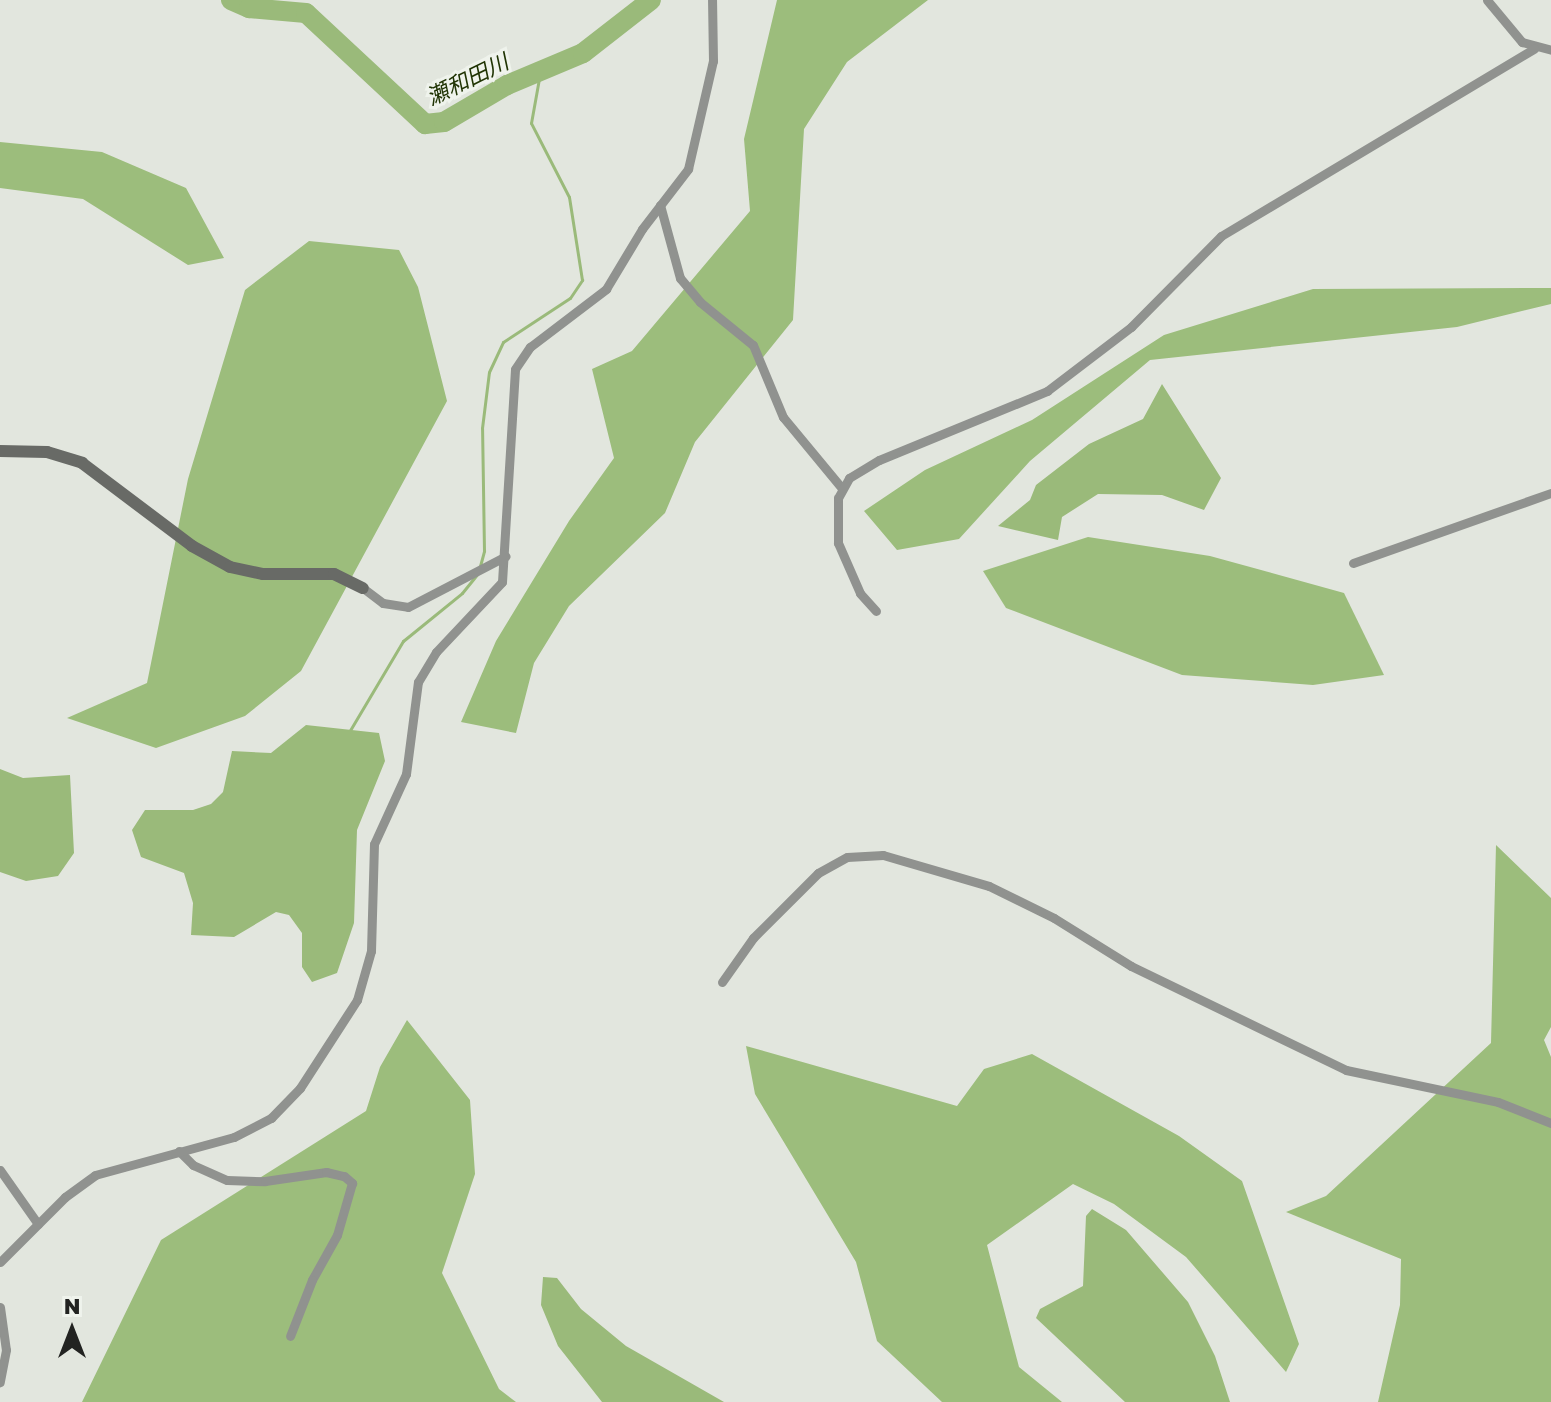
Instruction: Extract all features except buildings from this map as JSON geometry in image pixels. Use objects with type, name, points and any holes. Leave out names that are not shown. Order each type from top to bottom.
[{"type":"street","points":[[0,1262],[95,1175],[244,1133],[278,1112],[357,1000],[371,951],[374,844],[406,774],[418,682],[436,652],[500,588],[506,556],[515,369],[530,347],[606,289],[693,157],[698,108],[713,61],[712,0]]},
{"type":"street","points":[[1487,0],[1516,37],[1534,49],[1551,50]]},
{"type":"street","points":[[841,487],[879,460],[1047,391],[1131,327],[1221,236],[1534,49]]},
{"type":"street","points":[[660,205],[680,278],[700,302],[753,345],[783,417],[841,487],[838,543],[860,593],[876,611]]},
{"type":"street","points":[[0,451],[47,452],[82,463],[192,546],[230,567],[263,574],[334,574],[363,588],[389,606],[408,607],[506,556]]},
{"type":"street","points":[[1353,563],[1551,493]]},
{"type":"street","points":[[722,982],[753,938],[818,873],[847,857],[883,855],[989,886],[1054,918],[1131,966],[1346,1070],[1498,1102],[1551,1123]]},
{"type":"street","points":[[179,1151],[193,1165],[227,1180],[265,1181],[326,1172],[344,1176],[352,1183],[337,1235],[312,1280],[290,1336]]},
{"type":"street","points":[[0,1170],[38,1224]]},
{"type":"street","points":[[0,1307],[6,1350],[0,1382]]},
{"type":"shaded area","points":[[777,0],[928,0],[847,62],[804,129],[793,320],[695,442],[665,513],[569,606],[534,663],[516,733],[461,722],[496,641],[569,521],[614,458],[592,369],[632,351],[750,211],[744,139]]},
{"type":"shaded area","points":[[0,142],[102,152],[186,188],[224,258],[188,265],[83,199],[0,188]]},
{"type":"shaded area","points":[[309,241],[399,250],[418,287],[447,401],[301,671],[245,716],[156,748],[67,718],[147,683],[188,479],[245,290]]},
{"type":"shaded area","points":[[1551,288],[1551,304],[1457,327],[1150,360],[1030,461],[959,539],[897,550],[864,511],[925,470],[1032,420],[1164,335],[1313,289]]},
{"type":"shaded area","points":[[1162,384],[1221,478],[1204,510],[1162,495],[1098,494],[1062,517],[1058,540],[998,526],[1030,500],[1036,485],[1089,444],[1143,419]]},
{"type":"shaded area","points":[[1088,537],[1210,556],[1344,593],[1384,675],[1313,685],[1182,675],[1006,608],[983,571]]},
{"type":"shaded area","points":[[306,725],[379,733],[385,761],[357,830],[354,923],[337,973],[312,982],[302,967],[302,933],[289,915],[276,912],[234,937],[191,935],[193,903],[184,873],[141,857],[132,830],[145,810],[193,810],[211,804],[223,792],[232,751],[271,753]]},
{"type":"shaded area","points":[[0,769],[23,778],[70,775],[74,853],[58,876],[26,881],[0,872]]},
{"type":"shaded area","points":[[1496,845],[1551,898],[1551,1027],[1544,1040],[1551,1057],[1551,1402],[1378,1402],[1400,1305],[1401,1259],[1286,1212],[1326,1196],[1491,1043]]},
{"type":"shaded area","points":[[407,1020],[470,1100],[475,1174],[442,1273],[499,1389],[516,1402],[82,1402],[161,1240],[366,1111],[380,1067]]},
{"type":"shaded area","points":[[746,1046],[957,1106],[984,1069],[1032,1054],[1179,1136],[1242,1181],[1299,1344],[1286,1372],[1186,1257],[1114,1204],[1073,1184],[987,1245],[1019,1367],[1062,1402],[942,1402],[877,1341],[856,1262],[755,1094]]},
{"type":"shaded area","points":[[1092,1209],[1126,1230],[1188,1302],[1215,1356],[1230,1402],[1125,1402],[1036,1318],[1040,1309],[1083,1286],[1086,1216]]},
{"type":"shaded area","points":[[543,1277],[557,1278],[581,1309],[626,1346],[724,1402],[602,1402],[558,1346],[541,1305]]},
{"type":"waterway","name":"瀬和田川","points":[[231,0],[249,8],[306,13],[425,124],[444,122],[507,85],[583,53],[651,0]]},
{"type":"waterway","points":[[480,566],[484,551],[482,428],[489,372],[503,342],[570,298],[582,280],[569,197],[531,123],[540,73]]},
{"type":"waterway","points":[[349,732],[403,641],[462,593],[478,573]]}]
